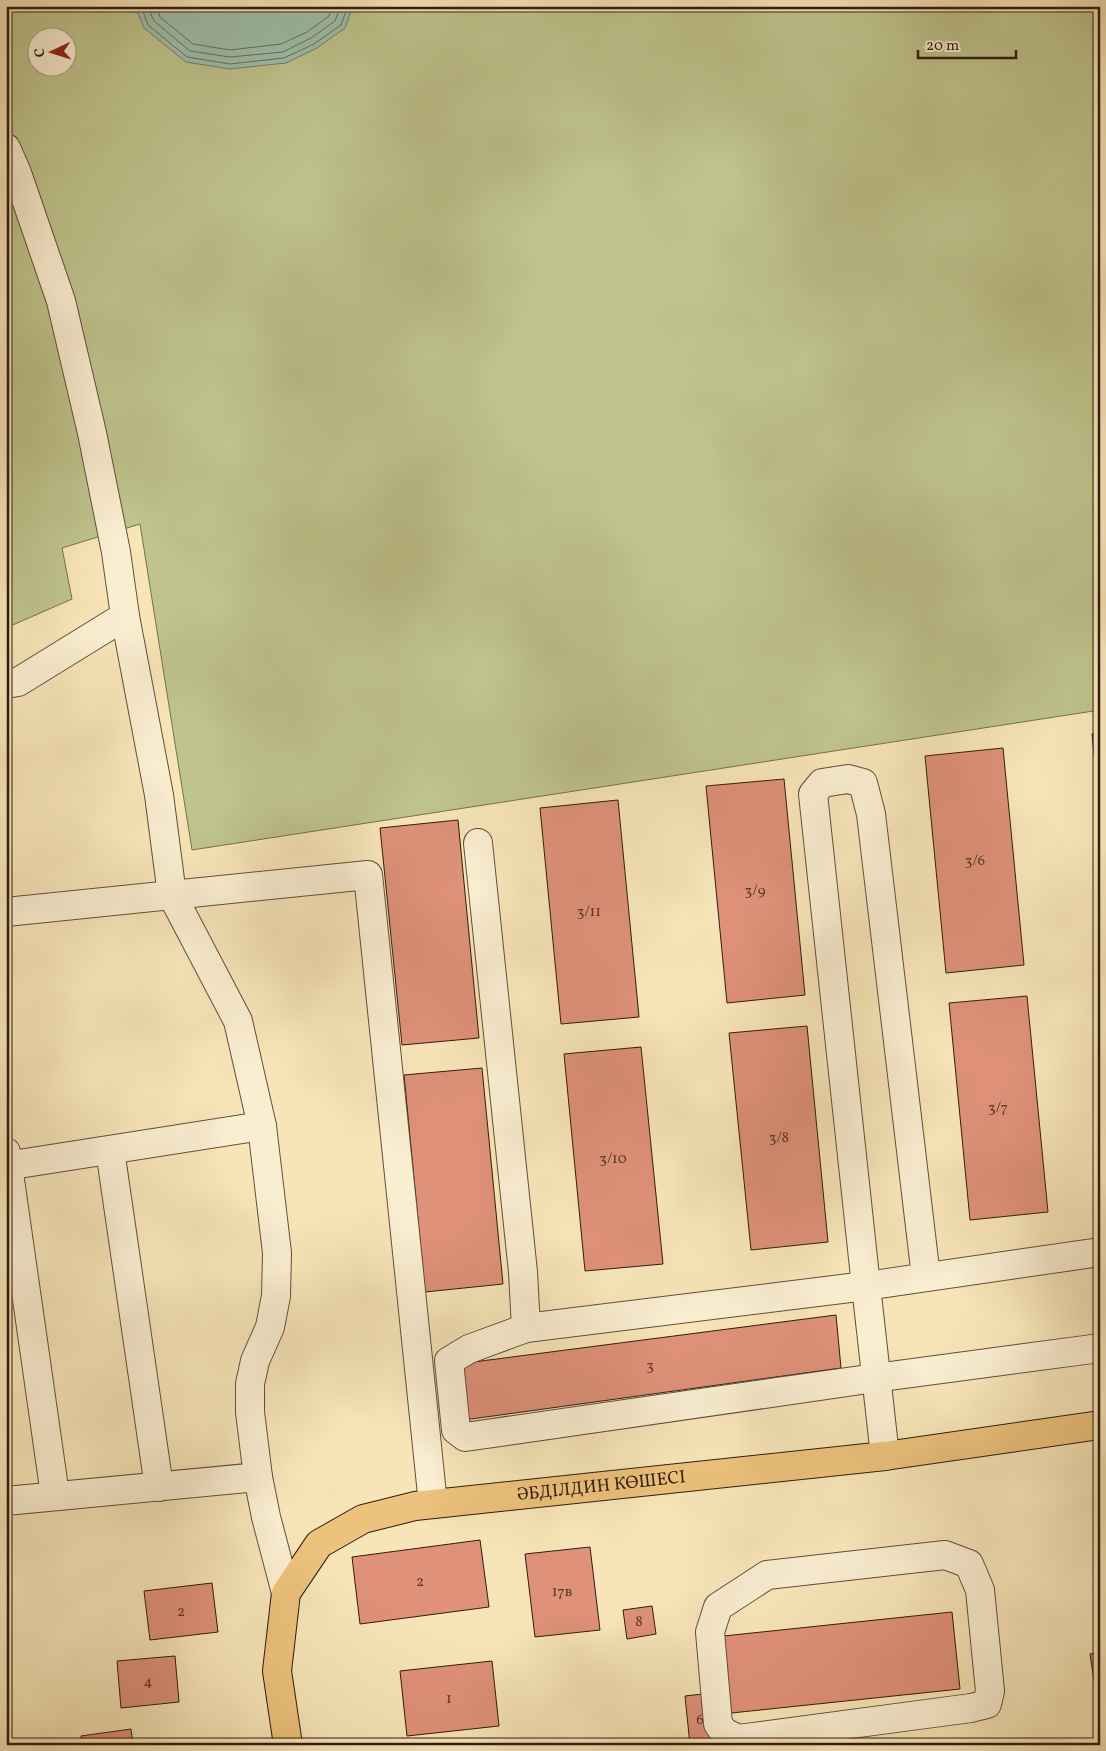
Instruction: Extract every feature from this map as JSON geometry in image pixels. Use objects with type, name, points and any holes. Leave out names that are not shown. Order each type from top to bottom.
[{"type":"main road","name":"ӘБДІЛДИН КӨШЕСІ","points":[[288,1745],[278,1671],[286,1593],[319,1544],[363,1520],[415,1506],[885,1456],[1100,1425]]},
{"type":"street","points":[[6,148],[17,173],[61,301],[92,433],[116,552],[125,616],[159,795],[172,895],[238,1021],[262,1126],[277,1253],[276,1296],[270,1326],[255,1361],[250,1384],[250,1412],[258,1476],[266,1517],[286,1593]]},
{"type":"street","points":[[6,684],[18,682],[125,616]]},
{"type":"street","points":[[885,1456],[875,1378],[813,794],[822,783],[848,779],[863,783],[871,814],[926,1277]]},
{"type":"street","points":[[478,843],[523,1272],[526,1328]]},
{"type":"street","points":[[6,912],[368,875],[432,1504]]},
{"type":"street","points":[[55,1495],[7,1161],[110,1150],[262,1126]]},
{"type":"street","points":[[110,1150],[159,1487]]},
{"type":"street","points":[[1100,1252],[866,1286],[526,1328],[469,1349],[449,1361],[456,1430],[465,1436],[1100,1348]]},
{"type":"street","points":[[6,1500],[159,1487],[258,1476]]},
{"type":"street","points":[[945,1554],[969,1564],[980,1590],[990,1691],[987,1704],[864,1734],[738,1739],[724,1732],[718,1724],[710,1632],[718,1608],[767,1575],[945,1554]]},
{"type":"green space","points":[[6,6],[1100,6],[1100,710],[192,850],[140,524],[62,548],[72,599],[6,628]]},
{"type":"water","points":[[135,6],[353,6],[345,28],[317,48],[286,63],[230,69],[186,62],[144,28]]},
{"type":"building","points":[[1100,733],[1100,817],[1092,734]]},
{"type":"building","points":[[1003,748],[1024,965],[946,973],[925,756]]},
{"type":"building","points":[[784,779],[805,995],[727,1003],[706,786]]},
{"type":"building","points":[[618,800],[639,1017],[561,1024],[540,808]]},
{"type":"building","points":[[458,820],[479,1038],[402,1045],[380,828]]},
{"type":"building","points":[[1027,996],[1048,1212],[970,1220],[949,1003]]},
{"type":"building","points":[[807,1026],[828,1242],[751,1250],[729,1033]]},
{"type":"building","points":[[641,1047],[663,1264],[585,1271],[564,1054]]},
{"type":"building","points":[[482,1068],[503,1284],[425,1292],[404,1075]]},
{"type":"building","points":[[836,1315],[841,1368],[464,1420],[458,1364]]},
{"type":"building","points":[[480,1540],[489,1607],[360,1624],[352,1557]]},
{"type":"building","points":[[590,1547],[600,1630],[535,1637],[525,1554]]},
{"type":"building","points":[[212,1583],[218,1632],[150,1640],[144,1591]]},
{"type":"building","points":[[652,1606],[656,1634],[627,1639],[623,1610]]},
{"type":"building","points":[[952,1612],[960,1689],[722,1714],[714,1637]]},
{"type":"building","points":[[1100,1652],[1100,1707],[1098,1707],[1090,1654]]},
{"type":"building","points":[[175,1656],[179,1702],[121,1708],[117,1661]]},
{"type":"building","points":[[492,1661],[499,1726],[407,1736],[400,1671]]},
{"type":"building","points":[[711,1693],[716,1745],[690,1745],[685,1696]]},
{"type":"building","points":[[131,1729],[133,1745],[82,1745],[81,1736]]}]
